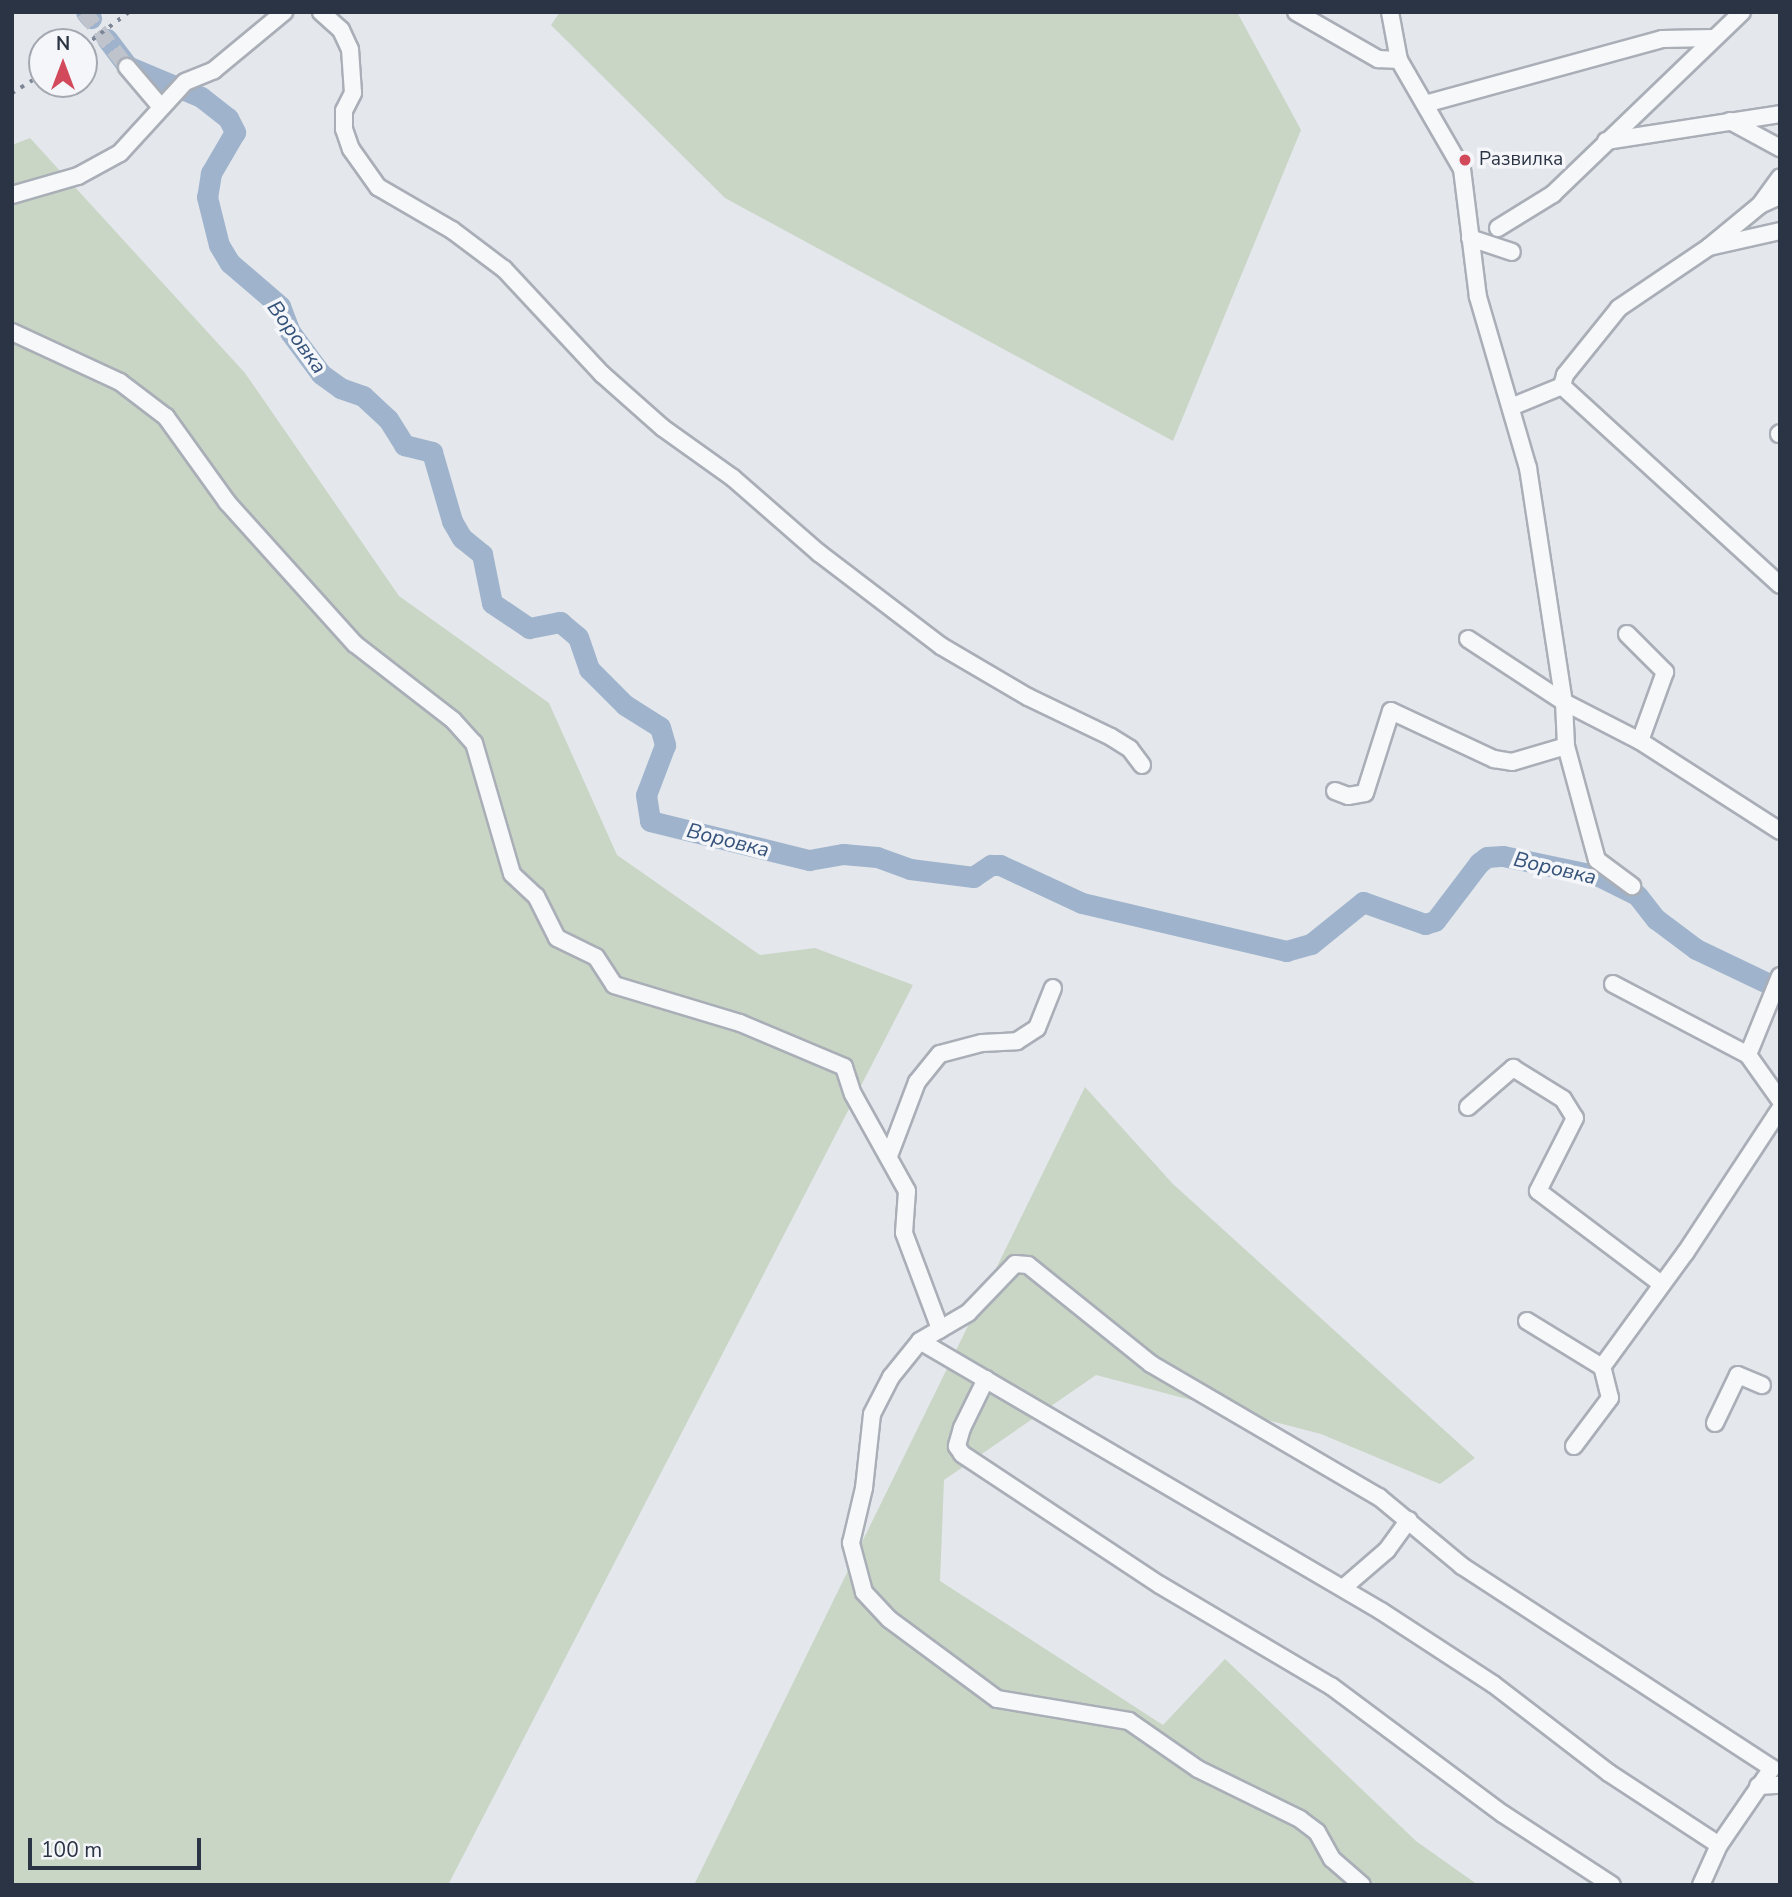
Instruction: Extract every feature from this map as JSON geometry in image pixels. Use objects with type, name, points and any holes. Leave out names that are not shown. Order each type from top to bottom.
[{"type":"street","points":[[12,195],[103,164],[137,137],[185,82],[214,70],[285,12]]},
{"type":"street","points":[[321,12],[341,30],[351,50],[353,93],[344,111],[344,129],[351,149],[378,187],[452,230],[504,269],[602,374],[663,428],[733,478],[819,553],[919,629],[1028,697],[1111,737],[1130,749],[1142,765]]},
{"type":"street","points":[[1296,12],[1378,59],[1399,60]]},
{"type":"street","points":[[1390,12],[1399,60],[1462,169],[1478,297],[1528,468],[1564,702],[1566,746],[1597,860],[1632,886]]},
{"type":"street","points":[[1499,228],[1553,194],[1605,141],[1742,12]]},
{"type":"street","points":[[1425,104],[1662,39],[1714,38]]},
{"type":"street","points":[[127,68],[161,107]]},
{"type":"street","points":[[1605,141],[1780,114]]},
{"type":"street","points":[[1730,121],[1780,148]]},
{"type":"street","points":[[1562,386],[1565,376],[1619,308],[1709,247],[1760,205],[1780,177]]},
{"type":"street","points":[[1760,205],[1780,196]]},
{"type":"street","points":[[1709,247],[1780,231]]},
{"type":"street","points":[[1470,238],[1512,253]]},
{"type":"street","points":[[12,332],[120,382],[166,416],[227,502],[355,644],[467,735],[474,743],[512,874],[536,896],[557,938],[596,957],[614,985],[740,1023],[844,1067],[853,1094],[890,1156],[907,1191],[904,1233],[940,1329]]},
{"type":"street","points":[[1511,407],[1562,386]]},
{"type":"street","points":[[1562,386],[1780,586]]},
{"type":"street","points":[[1627,634],[1665,673],[1640,741]]},
{"type":"street","points":[[1468,639],[1564,702],[1640,741],[1780,831]]},
{"type":"street","points":[[1335,791],[1348,796],[1365,793],[1391,711],[1494,759],[1512,762],[1566,746]]},
{"type":"street","points":[[1748,1055],[1780,976]]},
{"type":"street","points":[[1613,984],[1748,1055],[1780,1100]]},
{"type":"street","points":[[890,1156],[917,1082],[940,1054],[982,1043],[1017,1041],[1037,1028],[1053,988]]},
{"type":"street","points":[[1468,1107],[1513,1068],[1563,1099],[1575,1118],[1538,1191],[1660,1283]]},
{"type":"street","points":[[1602,1367],[1660,1283],[1686,1251],[1780,1109]]},
{"type":"street","points":[[1362,1885],[1332,1859],[1317,1832],[1300,1819],[1198,1769],[1129,1721],[997,1699],[889,1619],[864,1592],[850,1543],[863,1488],[872,1414],[891,1377],[920,1341],[968,1312],[1015,1265],[1028,1265],[1151,1364],[1379,1497],[1462,1566],[1772,1768],[1719,1845],[1701,1885]]},
{"type":"street","points":[[1527,1321],[1602,1367],[1610,1398],[1574,1446]]},
{"type":"street","points":[[920,1341],[1343,1588],[1493,1685],[1609,1773],[1719,1845]]},
{"type":"street","points":[[1715,1423],[1738,1375],[1762,1385]]},
{"type":"street","points":[[986,1379],[962,1428],[957,1446],[962,1454],[1160,1584],[1331,1686],[1503,1814],[1612,1885]]},
{"type":"street","points":[[1343,1588],[1387,1550],[1409,1520]]},
{"type":"street","points":[[1758,1786],[1780,1785]]},
{"type":"green space","points":[[560,12],[1237,12],[1301,130],[1173,441],[725,198],[551,25]]},
{"type":"green space","points":[[30,138],[245,373],[399,596],[549,703],[617,855],[760,955],[815,948],[913,985],[448,1885],[12,1885],[12,145]]},
{"type":"green space","points":[[1085,1087],[1173,1184],[1475,1458],[1440,1484],[1321,1434],[1096,1375],[944,1480],[940,1581],[1163,1725],[1225,1659],[1416,1841],[1478,1885],[694,1885]]},
{"type":"waterway","name":"Воровка","points":[[86,12],[91,18]]},
{"type":"waterway","name":"Воровка","points":[[107,39],[127,66],[201,97],[228,118],[235,132],[211,173],[207,197],[219,245],[230,263],[280,306],[290,332],[321,374],[340,388],[363,396],[388,419],[404,445],[432,452],[452,521],[462,538],[482,554],[492,603],[529,628],[560,622],[578,637],[589,669],[625,705],[660,727],[665,745],[646,795],[650,821],[809,860],[843,854],[877,857],[910,869],[973,877],[991,865],[1000,865],[1082,903],[1286,951],[1311,944],[1363,902],[1425,924],[1435,921],[1479,863],[1487,857],[1503,856],[1599,876],[1637,895],[1656,919],[1696,949],[1780,989]]},
{"type":"tunnel","points":[[84,12],[127,67]]},
{"type":"railway","points":[[98,35],[129,12]]},
{"type":"railway","points":[[12,93],[28,83]]},
{"type":"place","name":"Развилка","points":[[1465,160]]}]
